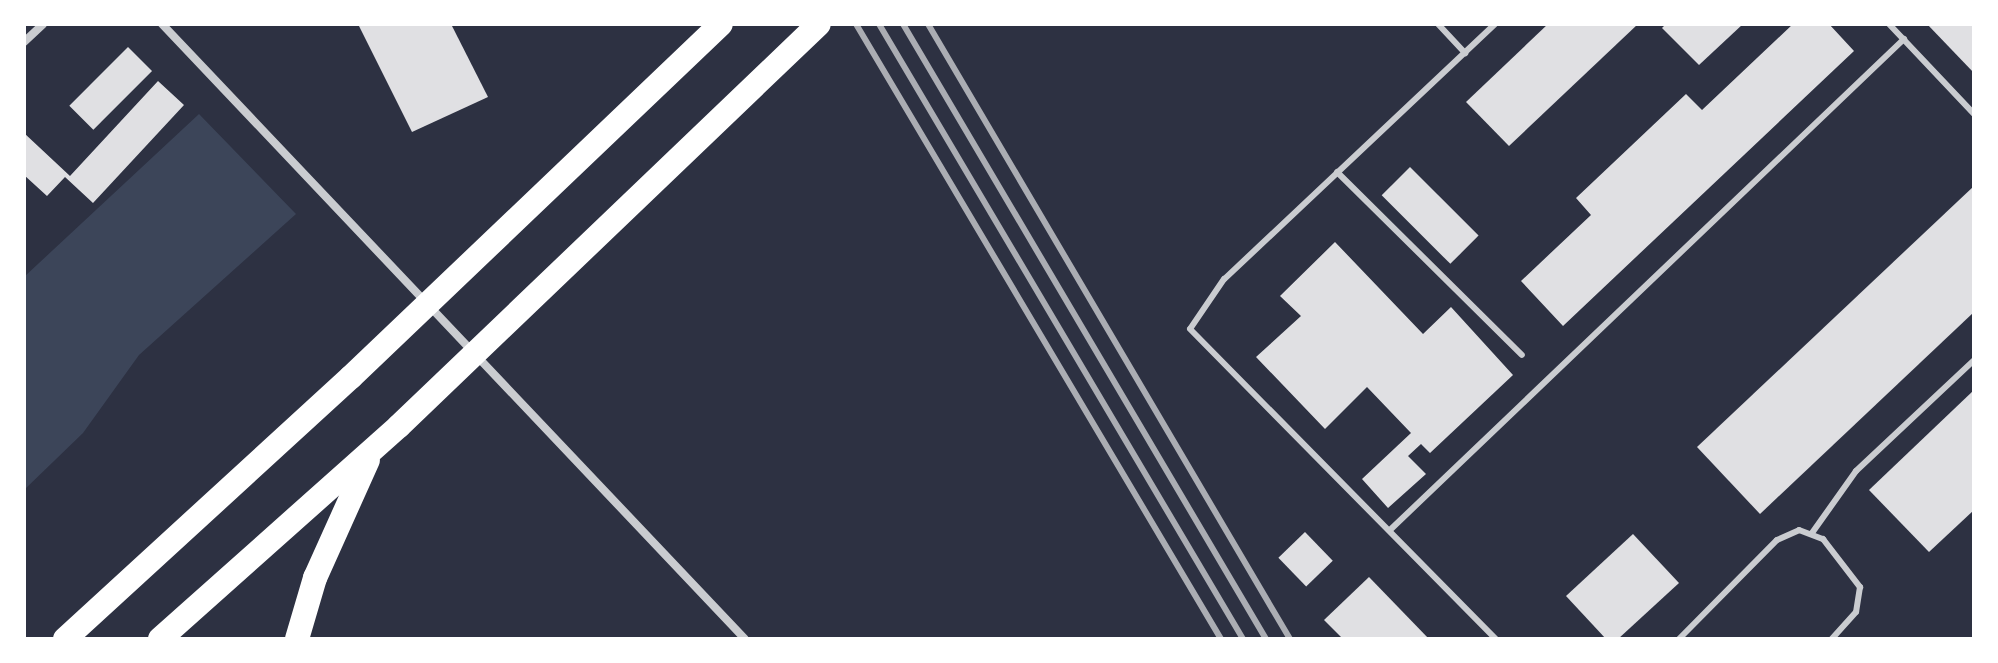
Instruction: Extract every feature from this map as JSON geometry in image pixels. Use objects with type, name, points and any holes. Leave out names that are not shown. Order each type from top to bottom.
[{"type":"highway","points":[[65,639],[351,377],[721,24]]},
{"type":"highway","points":[[160,639],[399,426],[819,24]]},
{"type":"highway","points":[[297,639],[315,578],[373,449]]},
{"type":"street","points":[[24,42],[43,24]]},
{"type":"street","points":[[162,24],[745,639]]},
{"type":"lane","points":[[1438,24],[1465,53]]},
{"type":"lane","points":[[1495,24],[1224,279],[1190,329],[1496,639]]},
{"type":"lane","points":[[1889,24],[1974,114]]},
{"type":"lane","points":[[1390,530],[1904,39]]},
{"type":"lane","points":[[1337,172],[1522,355]]},
{"type":"lane","points":[[1812,533],[1856,471],[1974,360]]},
{"type":"lane","points":[[1679,639],[1777,540],[1799,530],[1812,533],[1854,574],[1860,587],[1856,612],[1832,639]]},
{"type":"shaded area","points":[[199,114],[296,214],[139,355],[83,433],[24,490],[24,277]]},
{"type":"building","points":[[358,24],[451,24],[488,97],[412,132]]},
{"type":"building","points":[[1548,24],[1638,24],[1509,146],[1466,102]]},
{"type":"building","points":[[1666,24],[1743,24],[1699,65],[1662,28]]},
{"type":"building","points":[[1793,24],[1829,24],[1854,51],[1563,326],[1521,281],[1591,215],[1576,198],[1686,94],[1702,110]]},
{"type":"building","points":[[1927,24],[1974,24],[1974,73]]},
{"type":"building","points":[[128,47],[152,71],[93,130],[69,106]]},
{"type":"building","points":[[158,81],[184,105],[93,203],[65,177],[47,196],[24,175],[24,133],[70,176]]},
{"type":"building","points":[[1410,167],[1479,236],[1450,264],[1382,195]]},
{"type":"building","points":[[1974,186],[1974,312],[1760,514],[1697,447]]},
{"type":"building","points":[[1335,242],[1423,334],[1451,307],[1513,375],[1430,453],[1421,444],[1408,456],[1426,474],[1388,508],[1362,479],[1411,433],[1367,387],[1325,429],[1256,357],[1301,316],[1280,296]]},
{"type":"building","points":[[1974,390],[1974,510],[1929,552],[1869,490]]},
{"type":"building","points":[[1305,532],[1333,561],[1306,586],[1278,558]]},
{"type":"building","points":[[1633,534],[1679,583],[1618,639],[1606,639],[1566,596]]},
{"type":"building","points":[[1369,577],[1429,639],[1343,639],[1324,620]]},
{"type":"railway","points":[[856,24],[1221,639]]},
{"type":"railway","points":[[879,24],[1243,639]]},
{"type":"railway","points":[[903,24],[1266,639]]},
{"type":"railway","points":[[928,24],[1290,639]]}]
